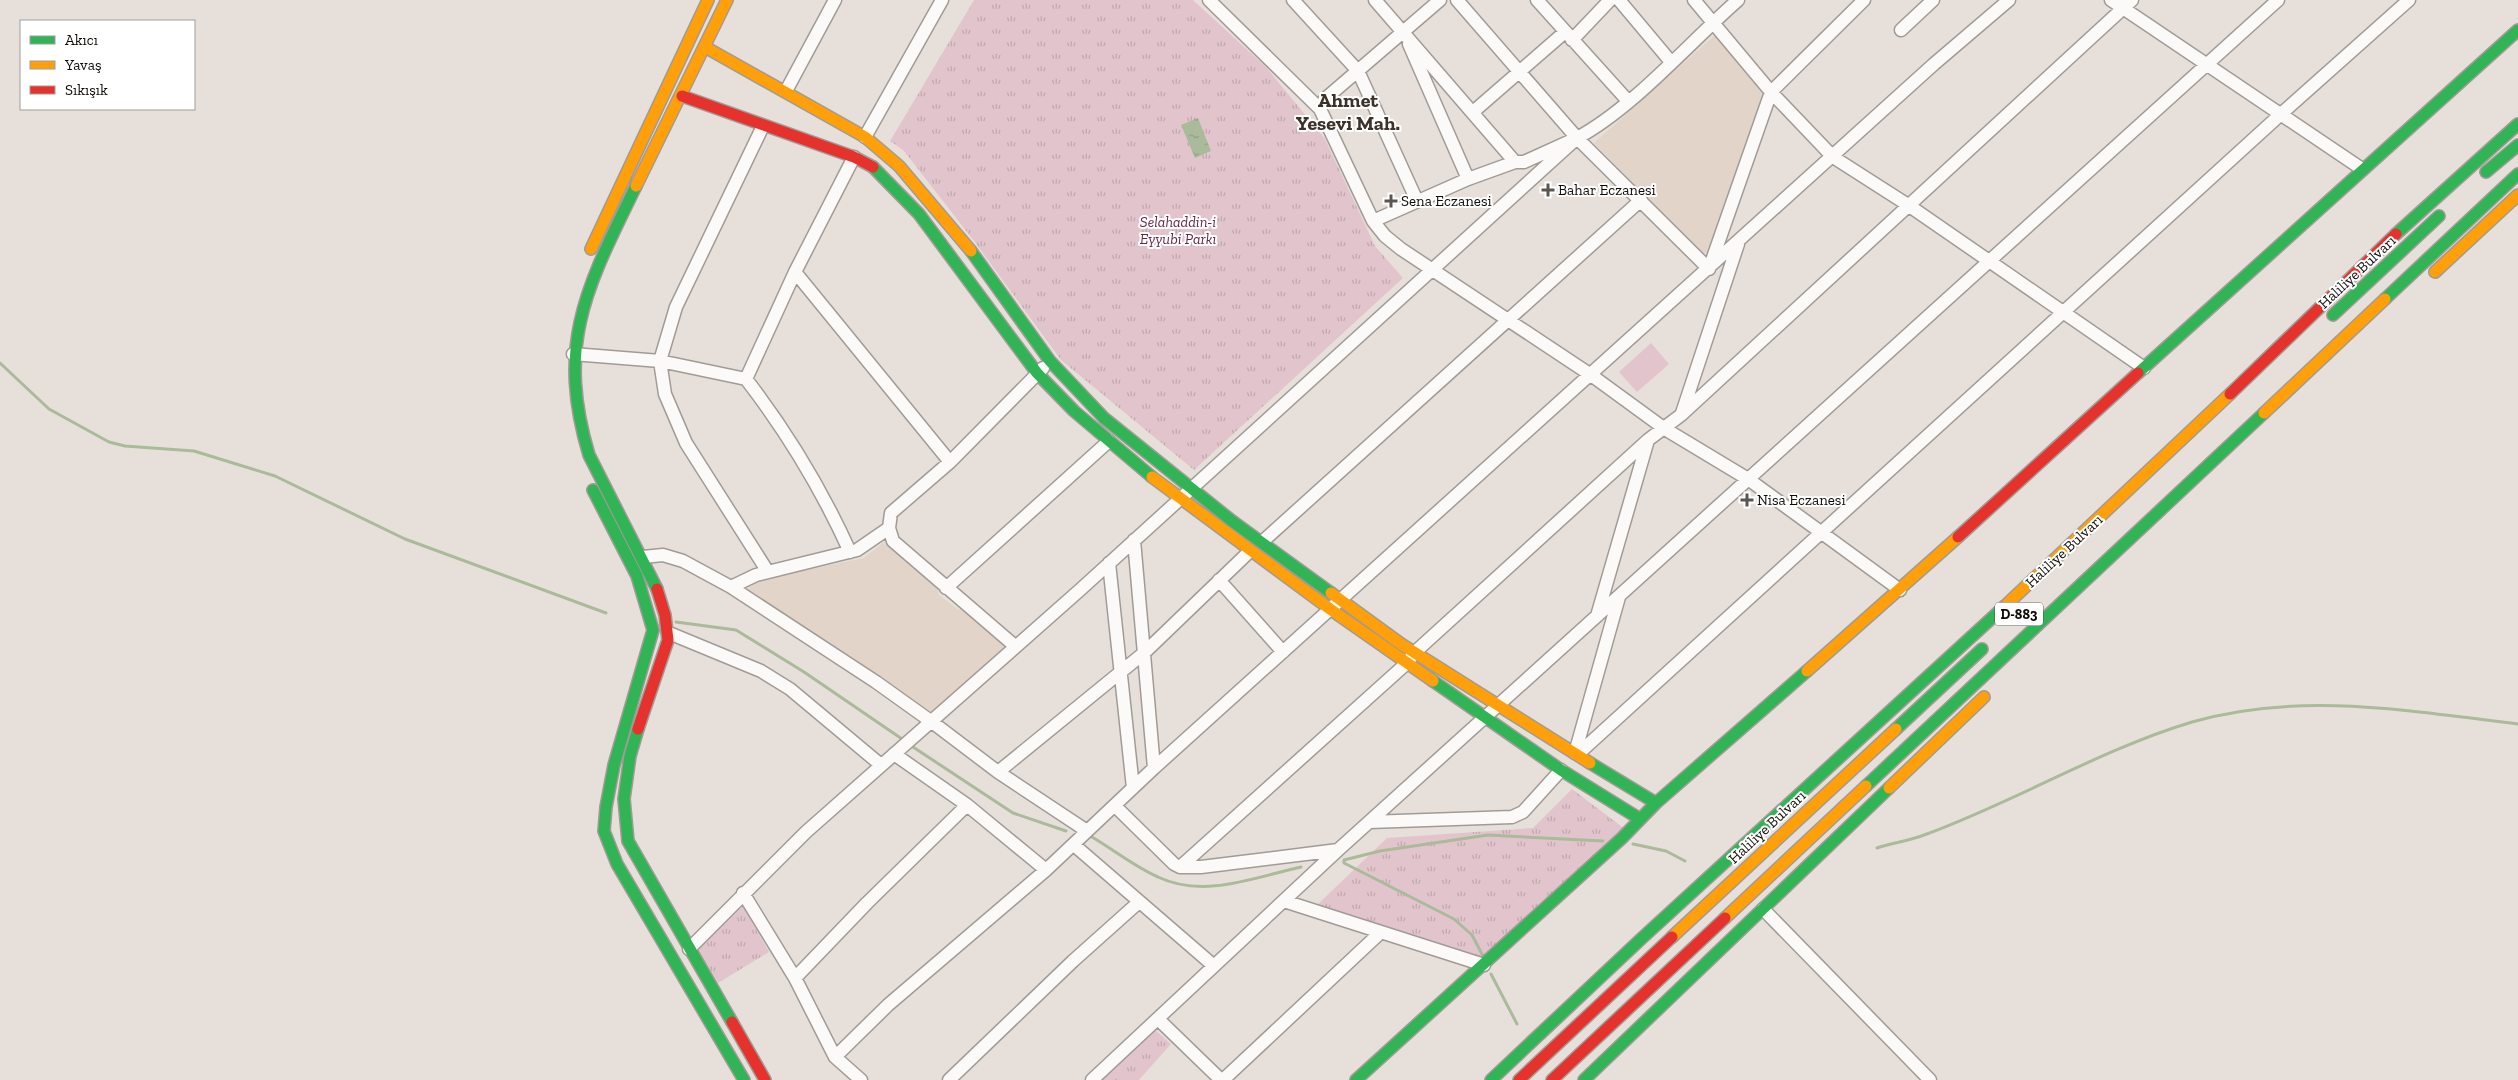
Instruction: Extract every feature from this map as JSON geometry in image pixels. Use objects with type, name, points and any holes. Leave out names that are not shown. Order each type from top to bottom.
[{"type":"main road","points":[[585,263],[708,0]]},
{"type":"main road","points":[[563,362],[578,322],[592,274],[682,96],[727,0]]},
{"type":"main road","points":[[1356,1080],[1622,838],[1656,803],[1900,590],[2362,169],[2518,30]]},
{"type":"main road","points":[[705,47],[865,137],[899,166],[980,262],[1050,360],[1104,418],[1191,486],[1232,521],[1342,601],[1486,718],[1561,770],[1640,819]]},
{"type":"main road","points":[[682,96],[854,157],[876,170],[919,214],[1037,373],[1074,411],[1179,498],[1330,609],[1410,658],[1577,753],[1656,803]]},
{"type":"main road","points":[[1491,1080],[1688,894],[1869,732],[2179,444],[2367,261],[2518,124]]},
{"type":"main road","points":[[2480,178],[2518,145]]},
{"type":"main road","name":"D-883","points":[[1552,1080],[2518,174]]},
{"type":"main road","points":[[2424,282],[2518,195]]},
{"type":"main road","name":"Haliliye Bulvarı","points":[[2328,320],[2451,205]]},
{"type":"main road","points":[[568,350],[578,411],[590,456],[660,593],[669,633],[636,741],[622,810],[628,841],[765,1080]]},
{"type":"main road","points":[[563,376],[574,439],[586,477],[638,578],[650,612],[653,630],[614,765],[606,807],[604,831],[617,864],[744,1080]]},
{"type":"main road","name":"Haliliye Bulvarı","points":[[1518,1080],[1987,644]]},
{"type":"main road","points":[[1584,1080],[1994,687]]},
{"type":"main road","points":[[1728,883],[1869,732]]},
{"type":"main road","points":[[1745,898],[1916,762]]},
{"type":"street","points":[[786,91],[836,0]]},
{"type":"street","points":[[865,137],[942,0]]},
{"type":"street","points":[[1293,0],[1358,71],[1417,201]]},
{"type":"street","points":[[1375,0],[1515,162]]},
{"type":"street","points":[[1320,109],[1325,99],[1404,33],[1440,0]]},
{"type":"street","points":[[1457,0],[1577,138],[1709,269]]},
{"type":"street","points":[[1537,0],[1628,101]]},
{"type":"street","points":[[1472,112],[1519,72],[1569,36],[1610,0]]},
{"type":"street","points":[[1619,0],[1671,62]]},
{"type":"street","points":[[1694,0],[1772,92],[1833,157],[1908,205],[2144,368]]},
{"type":"street","points":[[1373,221],[1468,179],[1515,162],[1524,162],[1591,130],[1628,101],[1738,0]]},
{"type":"street","points":[[1709,269],[1772,92],[1864,0]]},
{"type":"street","points":[[1901,30],[1933,0]]},
{"type":"street","points":[[835,1058],[888,1005],[1046,870],[1154,768],[1330,609],[1342,601],[1934,64],[2009,0]]},
{"type":"street","points":[[2111,0],[2128,4],[2206,64],[2362,169]]},
{"type":"street","points":[[1092,1080],[1338,850],[1486,718],[1987,261],[2278,0]]},
{"type":"street","points":[[1577,753],[2409,0]]},
{"type":"street","points":[[1212,1],[1320,109],[1373,221],[1385,236],[1401,249],[1509,322],[1591,375],[1665,429],[1748,479],[1900,590]]},
{"type":"street","points":[[1180,867],[1648,440],[1681,415],[2128,4]]},
{"type":"street","points":[[1404,33],[1468,179]]},
{"type":"street","points":[[763,126],[676,307],[660,361],[665,394],[686,442],[768,572]]},
{"type":"street","points":[[689,949],[806,832],[1109,563],[1191,486],[1577,138]]},
{"type":"street","points":[[746,379],[795,272],[854,157]]},
{"type":"street","points":[[1262,542],[1509,322],[1641,200]]},
{"type":"street","points":[[1681,415],[1739,242]]},
{"type":"street","points":[[795,272],[950,462]]},
{"type":"street","points":[[568,350],[660,361],[746,379],[774,416],[828,503],[850,552]]},
{"type":"street","points":[[1015,646],[893,542],[888,528],[891,513],[950,462],[1050,360]]},
{"type":"street","points":[[1596,617],[1648,440]]},
{"type":"street","points":[[946,588],[1109,441]]},
{"type":"street","points":[[731,587],[756,574],[857,550],[888,528]]},
{"type":"street","points":[[1134,540],[1154,768]]},
{"type":"street","points":[[998,772],[1144,653],[1250,551]]},
{"type":"street","points":[[643,557],[663,555],[683,561],[731,587],[932,722],[998,772],[1087,831]]},
{"type":"street","points":[[1109,563],[1134,788]]},
{"type":"street","points":[[1220,580],[1283,652]]},
{"type":"street","points":[[1577,753],[1619,597]]},
{"type":"street","points":[[669,633],[761,671],[790,689],[881,766]]},
{"type":"street","points":[[898,752],[967,805],[1046,870]]},
{"type":"street","points":[[1369,822],[1512,816],[1523,812],[1561,770]]},
{"type":"street","points":[[795,978],[867,903],[967,805]]},
{"type":"street","points":[[1115,806],[1174,864],[1180,867],[1201,867],[1338,850]]},
{"type":"street","points":[[1074,844],[1214,966]]},
{"type":"street","points":[[743,893],[795,978],[835,1058],[861,1080]]},
{"type":"street","points":[[1284,901],[1484,965]]},
{"type":"street","points":[[949,1080],[1073,961],[1139,902]]},
{"type":"street","points":[[1763,909],[1930,1080]]},
{"type":"street","points":[[1158,1019],[1222,1080],[1381,932]]},
{"type":"shaded area","points":[[1715,35],[1761,90],[1762,97],[1709,253],[1702,254],[1594,143]]},
{"type":"shaded area","points":[[884,542],[936,583],[939,595],[957,609],[968,611],[1008,643],[1009,651],[937,716],[830,643],[746,589],[763,579],[864,558]]},
{"type":"green space","name":"Selahaddin-i Eyyubi Parkı","points":[[974,0],[1193,0],[1266,67],[1325,139],[1375,246],[1403,278],[1194,470],[1061,360],[974,241],[904,151],[890,141]]},
{"type":"green space","points":[[1651,343],[1669,364],[1637,392],[1619,372]]},
{"type":"green space","points":[[1572,789],[1629,832],[1485,959],[1316,906],[1387,838],[1533,828]]},
{"type":"green space","points":[[743,906],[769,952],[718,983],[698,949]]},
{"type":"green space","points":[[1154,1029],[1171,1044],[1139,1080],[1098,1080]]},
{"type":"water","points":[[1198,118],[1211,151],[1195,158],[1181,125]]},
{"type":"waterway","points":[[0,363],[49,409],[109,442],[125,446],[194,451],[275,476],[405,539],[606,613]]},
{"type":"waterway","points":[[676,622],[736,630],[804,672],[905,741]]},
{"type":"waterway","points":[[1877,848],[1918,837],[1958,822],[2090,761],[2158,734],[2192,722],[2232,713],[2273,707],[2355,706],[2396,709],[2518,724]]},
{"type":"waterway","points":[[910,745],[1013,813],[1066,831]]},
{"type":"waterway","points":[[1483,956],[1472,935],[1454,919],[1344,863],[1344,860],[1380,851],[1488,835],[1603,841]]},
{"type":"waterway","points":[[1092,837],[1149,873],[1175,883],[1193,886],[1230,884],[1301,867]]},
{"type":"waterway","points":[[1633,844],[1666,851],[1685,861]]},
{"type":"waterway","points":[[1491,974],[1517,1024]]},
{"type":"traffic: fast","points":[[2138,373],[2518,30]]},
{"type":"traffic: fast","points":[[2396,234],[2518,124]]},
{"type":"traffic: fast","points":[[2486,172],[2518,145]]},
{"type":"traffic: fast","points":[[873,167],[919,214],[1037,373],[1074,411],[1152,477]]},
{"type":"traffic: fast","points":[[2385,299],[2518,174]]},
{"type":"traffic: fast","points":[[636,186],[591,285],[582,315],[576,346],[575,379],[579,415],[589,455],[657,589]]},
{"type":"traffic: fast","points":[[2333,315],[2439,216]]},
{"type":"traffic: fast","points":[[971,251],[1050,361],[1104,418],[1232,521],[1331,593]]},
{"type":"traffic: fast","points":[[1866,786],[2264,413]]},
{"type":"traffic: fast","points":[[593,490],[637,576],[653,630],[614,765],[606,807],[604,831],[617,864],[744,1080]]},
{"type":"traffic: fast","points":[[1491,1080],[1641,939],[2005,606]]},
{"type":"traffic: fast","points":[[1896,729],[1982,649]]},
{"type":"traffic: fast","points":[[1356,1080],[1622,838],[1656,803],[1807,671]]},
{"type":"traffic: fast","points":[[1433,681],[1561,770],[1640,819]]},
{"type":"traffic: fast","points":[[638,729],[630,756],[624,799],[628,841],[732,1022]]},
{"type":"traffic: fast","points":[[1590,763],[1656,803]]},
{"type":"traffic: fast","points":[[1584,1080],[1889,788]]},
{"type":"traffic: slow","points":[[591,249],[708,0]]},
{"type":"traffic: slow","points":[[636,186],[727,0]]},
{"type":"traffic: slow","points":[[705,47],[865,137],[899,166],[971,251]]},
{"type":"traffic: slow","points":[[2435,272],[2518,195]]},
{"type":"traffic: slow","points":[[2264,413],[2385,299]]},
{"type":"traffic: slow","points":[[2005,606],[2230,394]]},
{"type":"traffic: slow","points":[[1152,477],[1330,609],[1433,681]]},
{"type":"traffic: slow","points":[[1807,671],[1958,537]]},
{"type":"traffic: slow","points":[[1331,593],[1401,644],[1590,763]]},
{"type":"traffic: slow","points":[[1889,788],[1984,697]]},
{"type":"traffic: slow","points":[[1672,937],[1896,729]]},
{"type":"traffic: slow","points":[[1725,918],[1866,786]]},
{"type":"traffic: jam","points":[[682,96],[854,157],[873,167]]},
{"type":"traffic: jam","points":[[2230,394],[2396,234]]},
{"type":"traffic: jam","points":[[1958,537],[2138,373]]},
{"type":"traffic: jam","points":[[638,729],[668,640],[665,615],[657,589]]},
{"type":"traffic: jam","points":[[1552,1080],[1725,918]]},
{"type":"traffic: jam","points":[[1519,1080],[1672,937]]},
{"type":"traffic: jam","points":[[732,1022],[765,1080]]},
{"type":"place","name":"Bahar Eczanesi","points":[[1548,190]]},
{"type":"place","name":"Sena Eczanesi","points":[[1391,201]]},
{"type":"place","name":"Nisa Eczanesi","points":[[1747,500]]},
{"type":"district","name":"Ahmet Yesevi Mah.","points":[[1348,112]]}]
